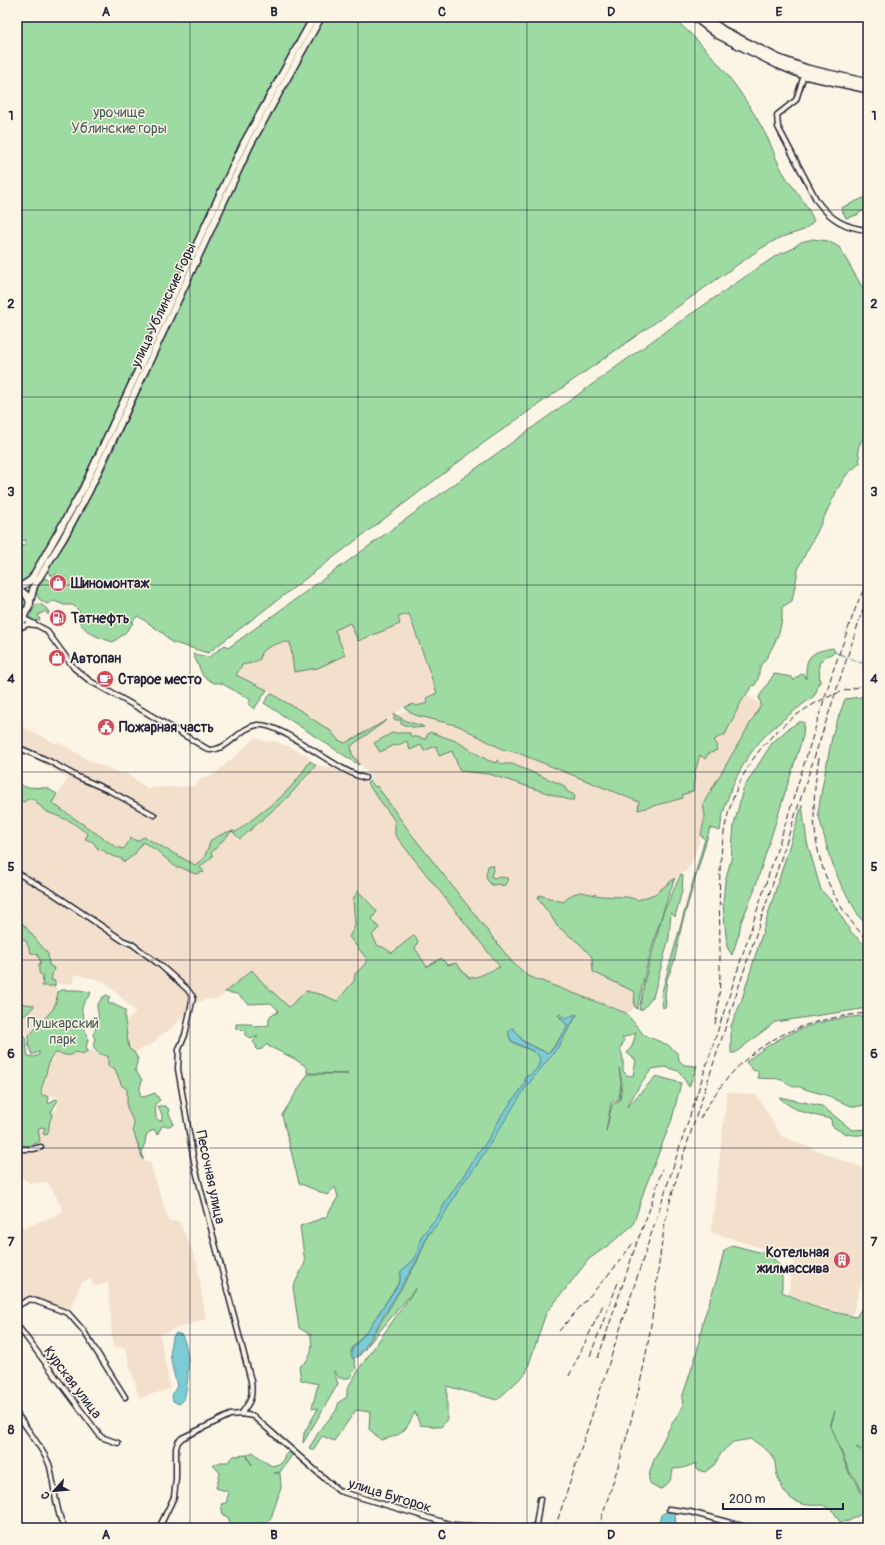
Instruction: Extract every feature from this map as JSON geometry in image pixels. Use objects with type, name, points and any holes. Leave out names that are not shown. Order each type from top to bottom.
[{"type":"main road","name":"улица Ублинские Горы","points":[[17,588],[31,580],[83,489],[244,143],[314,17]]},
{"type":"main road","name":"улица Ублинские Горы","points":[[29,606],[34,586],[63,539],[113,442],[250,145],[321,17]]},
{"type":"main road","points":[[695,17],[717,34],[777,64],[868,89]]},
{"type":"main road","points":[[704,17],[724,31],[806,72],[868,83]]},
{"type":"main road","points":[[17,588],[27,595],[29,606],[21,614],[17,615]]},
{"type":"street","points":[[806,72],[796,100],[778,115],[778,127],[817,201],[824,211],[838,222],[862,230],[868,230]]},
{"type":"street","points":[[19,628],[25,619],[29,606]]},
{"type":"street","points":[[17,615],[46,630],[74,668],[83,676],[183,733],[209,750],[217,750],[226,746],[245,729],[261,725],[275,728],[344,770],[356,776],[365,778]]},
{"type":"street","points":[[17,615],[21,620],[19,628]]},
{"type":"street","points":[[19,628],[28,624],[38,625]]},
{"type":"street","points":[[17,747],[110,791],[154,815]]},
{"type":"street","name":"Песочная улица","points":[[17,873],[51,892],[122,940],[132,944],[178,980],[193,997],[185,1035],[179,1050],[178,1069],[195,1167],[251,1381],[252,1392],[250,1403],[241,1414]]},
{"type":"street","points":[[17,1149],[33,1150],[41,1147]]},
{"type":"street","points":[[17,1306],[30,1299],[68,1313],[83,1330],[125,1397]]},
{"type":"street","name":"Курская улица","points":[[17,1326],[101,1437],[118,1443]]},
{"type":"street","points":[[17,1414],[35,1439],[50,1465],[54,1493],[64,1528]]},
{"type":"street","points":[[158,1528],[174,1497],[176,1478],[176,1448],[178,1442],[182,1438],[230,1415],[241,1414]]},
{"type":"street","name":"улица Бугорок","points":[[241,1414],[253,1416],[339,1491],[453,1525],[512,1528]]},
{"type":"street","points":[[530,1528],[536,1525],[540,1499]]},
{"type":"street","points":[[669,1509],[690,1512],[749,1528]]},
{"type":"street","points":[[17,1516],[20,1528]]},
{"type":"shaded area","points":[[409,614],[437,694],[428,703],[405,707],[396,714],[345,743],[338,740],[331,731],[305,713],[267,690],[236,675],[242,665],[252,663],[261,652],[271,645],[335,630],[350,623],[358,641],[400,624],[398,617]]},
{"type":"shaded area","points":[[745,694],[761,705],[703,804],[705,815],[701,836],[693,860],[686,871],[655,894],[638,900],[627,897],[601,896],[581,892],[573,894],[563,902],[539,895],[538,899],[557,926],[580,944],[592,957],[593,972],[635,992],[634,1006],[631,1012],[626,1013],[528,976],[512,963],[409,831],[352,754],[351,746],[387,720],[407,710],[415,715],[459,726],[502,749],[518,753],[639,802],[638,810],[683,797],[682,795],[694,779],[700,755],[708,753],[715,747],[714,740],[723,734],[725,735]]},
{"type":"shaded area","points":[[17,724],[57,744],[58,742],[92,762],[118,772],[126,773],[147,788],[196,786],[200,779],[215,774],[256,737],[266,742],[274,741],[307,755],[310,761],[298,779],[280,798],[236,832],[233,831],[240,839],[288,797],[316,765],[330,767],[359,781],[367,783],[395,821],[395,835],[500,967],[490,969],[476,978],[469,978],[456,963],[427,967],[415,948],[392,953],[383,947],[378,946],[372,935],[353,912],[355,926],[349,937],[367,959],[365,964],[355,974],[354,981],[336,1001],[323,995],[289,1007],[263,983],[252,970],[220,998],[204,1000],[189,1006],[188,1012],[168,1031],[158,1037],[153,1044],[134,1052],[129,1049],[125,1022],[136,1012],[104,981],[74,974],[73,983],[59,984],[51,980],[54,968],[49,966],[48,960],[50,957],[20,920],[17,921],[17,798],[33,799],[46,810],[70,821],[88,835],[85,839],[105,851],[107,854],[123,859],[131,858],[140,848],[143,841],[178,869],[180,866],[195,874],[204,872],[200,867],[213,855],[211,853],[205,854],[204,858],[194,865],[144,837],[124,849],[116,847],[104,839],[52,803],[68,778],[17,748]]},
{"type":"shaded area","points":[[17,932],[21,939],[26,941],[31,953],[37,954],[41,962],[39,964],[39,973],[43,976],[42,986],[55,986],[58,992],[53,1009],[29,1036],[17,1028],[17,1018],[19,1014],[26,1015],[34,1006],[17,1003]]},
{"type":"shaded area","points":[[88,1051],[94,1051],[99,1055],[108,1056],[108,1061],[115,1069],[120,1081],[127,1089],[127,1108],[134,1123],[133,1130],[143,1160],[150,1162],[169,1221],[179,1221],[197,1262],[206,1319],[160,1334],[170,1389],[139,1398],[125,1348],[113,1347],[108,1282],[99,1286],[93,1285],[91,1279],[82,1282],[68,1313],[22,1298],[17,1292],[17,1226],[26,1227],[63,1212],[56,1196],[47,1182],[29,1183],[17,1173],[17,1147],[37,1143],[40,1140],[38,1128],[45,1128],[44,1133],[49,1132],[48,1127],[51,1112],[57,1109],[59,1098],[42,1094],[49,1062],[52,1062],[53,1055],[55,1053],[59,1053],[65,1056],[72,1056],[76,1052],[85,1053]]},
{"type":"shaded area","points":[[727,1092],[757,1095],[781,1136],[868,1170],[868,1260],[852,1316],[804,1302],[788,1293],[794,1259],[711,1232]]},
{"type":"green space","name":"урочище Ублинские горы","points":[[17,17],[310,17],[253,118],[233,158],[84,478],[30,577],[23,583],[17,584],[17,549],[25,544],[26,540],[17,541]]},
{"type":"green space","points":[[325,17],[672,17],[714,58],[738,89],[759,122],[783,172],[807,206],[814,221],[804,230],[779,238],[760,249],[485,442],[208,653],[171,642],[164,634],[138,616],[131,622],[134,622],[124,634],[113,642],[92,634],[84,628],[77,618],[80,612],[73,605],[64,605],[54,601],[47,604],[39,599],[36,592],[44,578],[59,587],[63,579],[56,574],[52,576],[47,571],[69,537],[107,464],[193,274],[260,133]]},
{"type":"green space","points":[[868,196],[868,207],[857,215],[846,218],[841,208]]},
{"type":"green space","points":[[813,239],[828,241],[839,247],[868,297],[868,427],[858,448],[860,463],[847,474],[838,488],[799,566],[792,601],[782,607],[779,633],[774,645],[761,666],[757,682],[752,686],[741,702],[725,735],[714,740],[718,746],[716,747],[717,750],[708,754],[705,759],[700,755],[695,772],[693,791],[682,795],[683,798],[638,810],[639,802],[518,753],[502,749],[459,726],[415,715],[405,707],[414,704],[416,706],[428,703],[426,698],[437,693],[409,614],[398,617],[400,624],[358,641],[350,623],[335,630],[345,655],[318,668],[294,672],[290,642],[279,643],[261,652],[260,659],[252,663],[242,665],[236,675],[267,690],[254,709],[248,704],[251,700],[221,683],[214,683],[203,676],[193,654],[209,657],[225,645],[228,648],[659,336],[777,255],[790,250],[801,242]]},
{"type":"green space","points":[[17,593],[24,597],[27,602],[25,609],[17,610]]},
{"type":"green space","points":[[37,604],[44,606],[49,612],[48,615],[46,611],[38,615],[40,620],[34,621],[29,618]]},
{"type":"green space","points":[[833,648],[835,652],[825,657],[819,663],[820,683],[818,683],[814,696],[778,724],[766,735],[749,755],[730,792],[722,818],[720,831],[710,828],[682,924],[674,962],[667,979],[665,996],[666,1006],[663,1008],[661,995],[705,839],[701,836],[705,815],[703,804],[761,705],[759,697],[774,674],[792,677],[794,681],[803,673],[806,679],[808,660],[811,656],[819,651]]},
{"type":"green space","points":[[271,693],[305,713],[331,731],[338,740],[345,743],[387,720],[351,746],[352,754],[359,765],[264,703]]},
{"type":"green space","points":[[868,696],[868,925],[860,918],[841,885],[829,855],[818,813],[833,732],[845,699]]},
{"type":"green space","points":[[394,714],[406,721],[424,727],[417,728],[401,724],[401,720],[394,720]]},
{"type":"green space","points":[[799,722],[804,722],[803,736],[753,894],[741,922],[739,934],[732,955],[727,947],[723,904],[725,881],[731,860],[734,825],[743,789],[772,743],[789,728]]},
{"type":"green space","points":[[430,732],[456,741],[487,760],[496,763],[497,760],[502,764],[512,764],[563,785],[568,792],[575,795],[574,800],[569,800],[489,774],[460,771],[452,751],[439,756],[436,746],[424,751],[421,745],[410,750],[407,741],[380,752],[374,743],[392,733],[410,733],[410,736],[426,739]]},
{"type":"green space","points":[[310,761],[316,765],[288,797],[240,839],[232,831],[236,832],[280,798],[298,779]]},
{"type":"green space","points":[[371,781],[375,787],[377,786],[409,831],[512,962],[528,976],[626,1013],[644,1035],[668,1045],[678,1054],[679,1060],[684,1065],[697,1066],[689,1087],[679,1071],[665,1067],[652,1069],[641,1083],[626,1108],[656,1076],[681,1083],[672,1119],[645,1188],[633,1225],[589,1259],[546,1313],[526,1373],[497,1400],[447,1386],[447,1419],[441,1427],[420,1425],[415,1412],[409,1424],[402,1432],[381,1440],[369,1429],[370,1412],[356,1410],[334,1441],[322,1436],[313,1450],[309,1448],[320,1430],[336,1411],[339,1402],[347,1397],[347,1389],[361,1366],[416,1288],[366,1347],[417,1262],[428,1235],[440,1221],[462,1184],[474,1169],[526,1087],[558,1047],[577,1015],[565,1018],[560,1014],[558,1015],[568,1026],[552,1049],[547,1053],[523,1041],[514,1029],[512,1028],[509,1031],[511,1041],[540,1057],[538,1067],[534,1072],[525,1077],[525,1084],[502,1115],[488,1140],[446,1201],[440,1213],[421,1237],[414,1260],[401,1271],[400,1281],[369,1328],[351,1350],[351,1355],[354,1359],[356,1369],[349,1378],[339,1378],[334,1371],[338,1384],[303,1443],[304,1433],[318,1409],[312,1408],[318,1384],[301,1380],[299,1367],[309,1357],[312,1345],[311,1335],[299,1328],[293,1287],[305,1263],[300,1226],[326,1217],[338,1197],[335,1187],[327,1195],[299,1183],[282,1115],[308,1074],[348,1074],[307,1073],[307,1067],[293,1058],[268,1046],[267,1044],[262,1049],[257,1050],[256,1045],[253,1042],[258,1036],[251,1039],[245,1035],[245,1030],[236,1029],[236,1024],[251,1024],[256,1027],[269,1025],[269,1018],[271,1015],[277,1013],[278,1010],[271,1003],[249,1004],[237,994],[225,992],[252,970],[263,983],[289,1007],[306,991],[323,995],[337,1001],[354,981],[355,974],[365,964],[367,959],[349,937],[355,926],[353,899],[358,891],[377,911],[372,919],[379,928],[372,935],[378,946],[383,947],[392,953],[414,935],[418,941],[415,948],[427,967],[441,958],[448,965],[456,963],[469,978],[473,978],[500,967],[395,835],[395,821],[367,783]],"holes":[[[636,1033],[632,1046],[627,1053],[636,1060],[633,1076],[627,1075],[623,1071],[623,1057],[620,1049],[624,1041],[622,1038]],[[619,1068],[622,1083],[620,1100],[612,1105],[606,1131],[611,1103],[619,1099],[621,1083]]]},
{"type":"green space","points":[[17,783],[25,787],[47,788],[57,794],[52,803],[116,847],[124,849],[131,838],[137,841],[144,837],[195,865],[204,858],[211,840],[224,833],[232,831],[211,853],[213,856],[200,867],[204,872],[195,874],[180,867],[178,869],[156,850],[143,842],[134,855],[124,862],[122,859],[98,849],[93,842],[85,839],[88,834],[70,821],[45,811],[33,799],[28,799],[24,802],[17,798]]},
{"type":"green space","points":[[802,805],[807,842],[821,890],[833,903],[851,932],[868,948],[868,1008],[775,1022],[735,1053],[731,1053],[731,1026],[741,1002]]},
{"type":"green space","points":[[488,866],[494,866],[491,877],[508,878],[506,884],[502,886],[501,884],[492,885],[489,883],[486,875]]},
{"type":"green space","points":[[681,874],[683,876],[682,891],[675,917],[671,912],[669,938],[653,997],[643,1009],[639,1010],[645,979],[663,913]]},
{"type":"green space","points":[[675,878],[653,942],[637,1009],[634,1006],[635,992],[593,972],[592,957],[580,944],[557,926],[538,899],[539,895],[563,902],[573,894],[581,892],[601,896],[627,897],[638,900],[655,894]]},
{"type":"green space","points":[[19,919],[48,954],[49,965],[54,968],[51,980],[55,981],[55,986],[42,986],[43,976],[39,973],[39,964],[41,962],[37,954],[31,953],[26,941],[23,939],[19,940],[17,920]]},
{"type":"green space","name":"Пушкарский парк","points":[[60,990],[79,990],[90,992],[91,994],[82,1006],[83,1016],[88,1024],[85,1029],[88,1040],[86,1047],[88,1051],[82,1054],[76,1052],[71,1055],[55,1053],[50,1059],[41,1091],[42,1095],[47,1096],[49,1099],[49,1104],[55,1099],[58,1100],[51,1112],[52,1116],[48,1133],[47,1135],[43,1134],[45,1128],[38,1128],[40,1141],[28,1148],[17,1147],[17,1028],[25,1037],[28,1056],[34,1057],[39,1055],[39,1052],[32,1055],[28,1044],[29,1036],[53,1009]]},
{"type":"green space","points":[[107,995],[110,997],[108,1001],[109,1004],[113,1004],[125,1010],[125,1022],[129,1049],[134,1052],[138,1059],[135,1070],[142,1080],[140,1096],[144,1097],[155,1093],[160,1100],[155,1104],[156,1118],[160,1121],[162,1120],[162,1115],[158,1106],[165,1106],[168,1108],[174,1124],[162,1126],[157,1135],[155,1130],[149,1132],[146,1136],[142,1150],[143,1160],[133,1130],[134,1123],[127,1108],[127,1089],[122,1086],[115,1069],[108,1066],[108,1056],[96,1051],[94,1046],[95,1039],[93,1035],[96,1028],[93,1024],[98,1018],[97,1005],[103,997]]},
{"type":"green space","name":"Пушкарский парк","points":[[17,1003],[34,1006],[26,1015],[19,1014],[17,1018]]},
{"type":"green space","points":[[868,1016],[868,1090],[865,1093],[864,1105],[854,1106],[845,1104],[826,1095],[801,1087],[793,1087],[780,1079],[758,1078],[758,1070],[754,1071],[746,1062],[774,1042],[803,1028],[834,1019]]},
{"type":"green space","points":[[779,1097],[822,1106],[852,1130],[868,1129],[868,1133],[854,1135],[840,1131],[832,1126],[831,1119],[796,1109],[784,1102]]},
{"type":"green space","points":[[732,1245],[770,1255],[782,1268],[782,1292],[821,1309],[856,1317],[868,1299],[868,1456],[867,1452],[856,1447],[868,1458],[868,1497],[862,1492],[857,1480],[850,1473],[831,1426],[835,1411],[830,1426],[849,1473],[856,1481],[861,1493],[868,1502],[868,1510],[849,1521],[840,1522],[833,1511],[823,1505],[806,1505],[793,1500],[788,1496],[780,1484],[776,1473],[774,1459],[770,1453],[751,1439],[733,1442],[722,1452],[714,1465],[705,1472],[696,1469],[697,1463],[683,1468],[673,1469],[670,1481],[661,1489],[651,1484],[649,1480],[652,1465],[657,1454],[668,1431],[683,1407],[682,1398],[697,1352],[703,1321],[718,1276],[724,1251]]},
{"type":"green space","points":[[291,1451],[293,1454],[280,1472],[274,1473],[280,1473],[281,1488],[271,1518],[260,1527],[232,1528],[228,1517],[223,1515],[221,1504],[226,1503],[229,1492],[216,1488],[220,1473],[213,1465],[221,1462],[228,1462],[234,1456],[246,1455],[252,1465],[247,1455],[253,1452],[272,1466],[282,1463],[285,1454]]},
{"type":"water","points":[[577,1014],[558,1047],[526,1087],[474,1169],[462,1184],[440,1221],[428,1234],[416,1262],[364,1348],[354,1359],[352,1358],[352,1350],[369,1328],[400,1281],[401,1271],[414,1260],[421,1237],[440,1213],[446,1201],[488,1140],[502,1115],[525,1084],[525,1077],[533,1073],[540,1062],[540,1058],[537,1054],[511,1040],[509,1031],[512,1028],[514,1029],[523,1042],[547,1053],[553,1049],[568,1026],[558,1015],[565,1019]]},
{"type":"water","points":[[176,1333],[182,1335],[187,1350],[188,1359],[186,1392],[184,1400],[179,1404],[173,1401],[172,1398],[177,1386],[170,1351],[172,1338]]},
{"type":"water","points":[[666,1512],[672,1512],[675,1514],[676,1528],[657,1528],[661,1515]]},
{"type":"waterway","points":[[835,652],[868,665]]},
{"type":"railway","points":[[555,1528],[787,819],[833,671],[857,604],[868,580]]},
{"type":"railway","points":[[598,1528],[620,1459],[644,1367],[660,1253],[665,1223],[674,1186],[868,594]]},
{"type":"railway","points":[[715,1024],[720,983],[720,868],[723,840],[729,812],[738,786],[753,760],[773,735],[794,717],[817,702],[842,692],[868,685]]},
{"type":"railway","points":[[819,758],[815,785],[814,810],[815,834],[820,857],[827,879],[837,900],[851,921],[868,941]]},
{"type":"railway","points":[[700,1119],[715,1095],[731,1074],[749,1057],[769,1042],[790,1031],[814,1023],[868,1013]]},
{"type":"railway","points":[[598,1358],[662,1169]]},
{"type":"railway","points":[[559,1331],[615,1267],[633,1243]]},
{"type":"railway","points":[[590,1356],[619,1280]]},
{"type":"railway","points":[[569,1376],[603,1305]]},
{"type":"place","name":"Шиномонтаж","points":[[58,583]]},
{"type":"place","name":"Татнефть","points":[[58,618]]},
{"type":"place","name":"Автопан","points":[[57,658]]},
{"type":"place","name":"Старое место","points":[[105,679]]},
{"type":"place","name":"Пожарная часть","points":[[106,727]]},
{"type":"place","name":"Котельная жилмассива","points":[[842,1260]]}]
